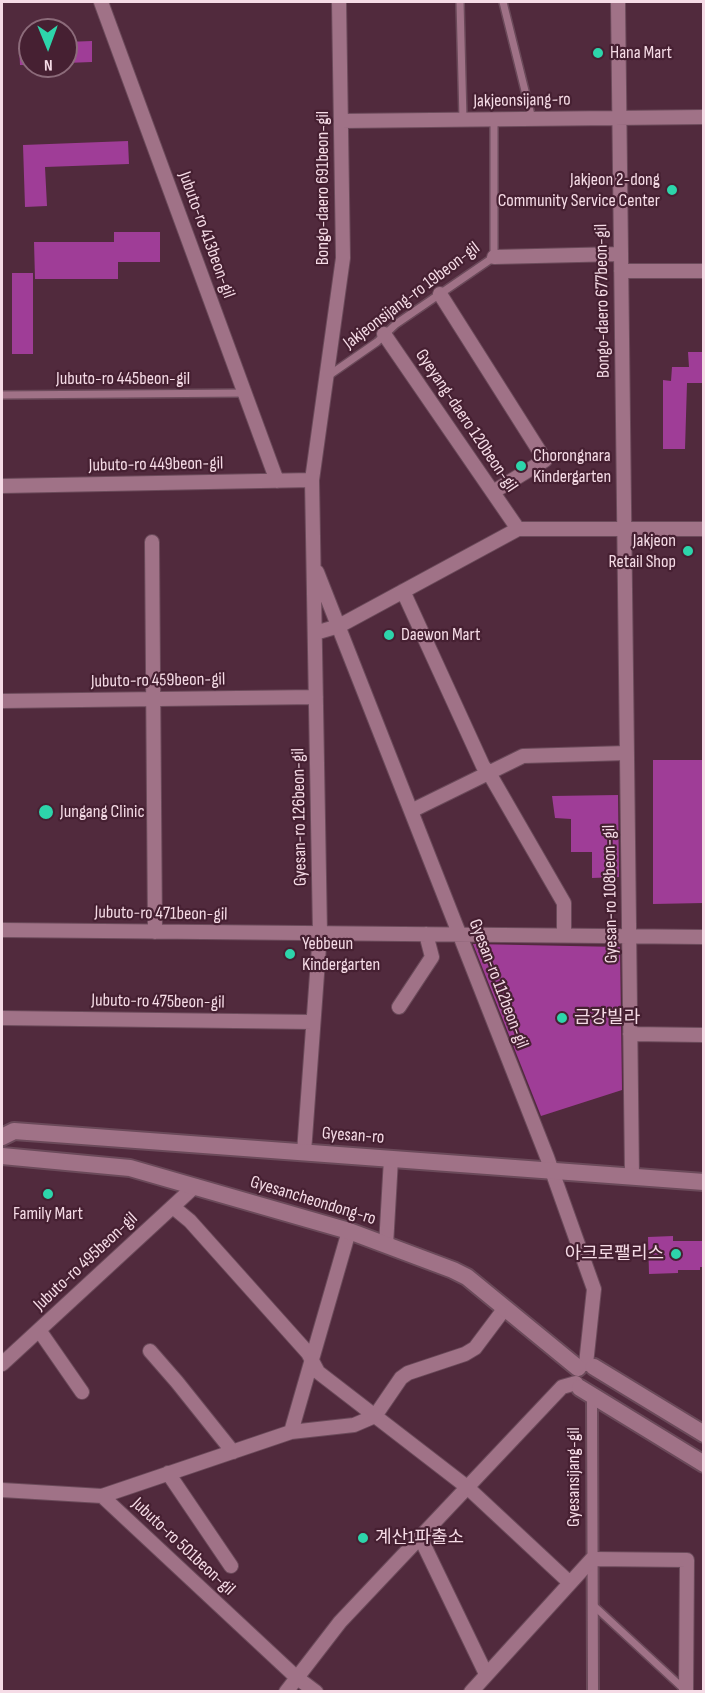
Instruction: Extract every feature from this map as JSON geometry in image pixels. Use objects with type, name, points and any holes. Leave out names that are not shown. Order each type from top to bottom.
[{"type":"street","name":"Jubuto-ro 413beon-gil","points":[[101,2],[277,481]]},
{"type":"street","name":"Bongo-daero 691beon-gil","points":[[312,480],[343,258],[339,2]]},
{"type":"street","name":"Bongo-daero 677beon-gil","points":[[618,2],[624,529]]},
{"type":"street","name":"Jakjeonsijang-ro","points":[[341,121],[704,117]]},
{"type":"street","points":[[494,257],[620,254]]},
{"type":"street","points":[[621,271],[704,271]]},
{"type":"street","points":[[440,294],[544,460],[492,492]]},
{"type":"street","name":"Gyeyang-daero 120beon-gil","points":[[384,334],[518,529]]},
{"type":"street","name":"Jubuto-ro 449beon-gil","points":[[2,486],[312,480]]},
{"type":"street","name":"Gyesan-ro 126beon-gil","points":[[304,1152],[320,933],[312,480]]},
{"type":"street","points":[[315,633],[339,626],[518,529],[704,529]]},
{"type":"street","name":"Gyesan-ro 108beon-gil","points":[[624,529],[632,1176]]},
{"type":"street","points":[[152,542],[154,932]]},
{"type":"street","name":"Gyesan-ro 112beon-gil","points":[[313,561],[552,1171],[594,1289],[584,1378]]},
{"type":"street","points":[[403,591],[483,766],[564,903],[564,935]]},
{"type":"street","name":"Jubuto-ro 459beon-gil","points":[[2,701],[316,697]]},
{"type":"street","points":[[411,811],[523,756],[627,753]]},
{"type":"street","name":"Jubuto-ro 471beon-gil","points":[[2,930],[704,936]]},
{"type":"street","points":[[399,1006],[432,957],[426,934]]},
{"type":"street","name":"Jubuto-ro 475beon-gil","points":[[2,1018],[314,1022]]},
{"type":"street","points":[[630,1034],[704,1035]]},
{"type":"street","name":"Gyesan-ro","points":[[2,1137],[14,1131],[704,1182]]},
{"type":"street","name":"Gyesancheondong-ro","points":[[2,1156],[130,1168],[349,1231],[453,1270],[467,1277],[505,1308],[584,1378],[704,1464]]},
{"type":"street","points":[[386,1245],[392,1159]]},
{"type":"street","name":"Jubuto-ro 495beon-gil","points":[[2,1364],[195,1186]]},
{"type":"street","points":[[173,1207],[190,1221],[309,1353],[318,1372],[467,1487],[570,1583]]},
{"type":"street","points":[[291,1432],[349,1231]]},
{"type":"street","points":[[2,1490],[102,1496],[291,1432],[354,1425],[375,1416],[401,1378],[408,1373],[465,1354],[475,1348],[505,1308]]},
{"type":"street","points":[[39,1330],[82,1392]]},
{"type":"street","points":[[150,1352],[233,1452]]},
{"type":"street","points":[[286,1692],[340,1622],[467,1487],[562,1387],[584,1378]]},
{"type":"street","name":"Gyesancheondong-ro","points":[[584,1378],[704,1434]]},
{"type":"street","name":"Gyesansijang-gil","points":[[584,1378],[592,1559],[593,1692]]},
{"type":"street","points":[[168,1473],[231,1566]]},
{"type":"street","name":"Jubuto-ro 501beon-gil","points":[[102,1496],[316,1692]]},
{"type":"street","points":[[420,1537],[486,1674]]},
{"type":"street","points":[[471,1692],[592,1559],[687,1560],[686,1691]]},
{"type":"lane","points":[[460,2],[463,119]]},
{"type":"lane","points":[[503,2],[532,119]]},
{"type":"lane","name":"Jakjeonsijang-ro 19beon-gil","points":[[326,377],[377,342],[396,324],[494,257],[494,119]]},
{"type":"lane","name":"Jubuto-ro 445beon-gil","points":[[2,395],[245,393]]},
{"type":"lane","points":[[593,1605],[686,1691]]},
{"type":"building","points":[[92,41],[92,62],[78,63],[78,42]]},
{"type":"building","points":[[128,141],[129,164],[45,167],[47,206],[25,207],[23,145]]},
{"type":"building","points":[[114,232],[160,232],[160,262],[118,262],[118,279],[35,279],[34,242],[114,242]]},
{"type":"building","points":[[12,273],[33,273],[33,354],[12,354]]},
{"type":"building","points":[[688,352],[704,352],[704,383],[687,383],[685,449],[663,449],[663,380],[671,381],[672,367],[689,367]]},
{"type":"building","points":[[653,760],[704,760],[704,903],[653,904]]},
{"type":"building","points":[[618,795],[619,877],[592,878],[592,852],[571,852],[571,819],[555,818],[552,796]]},
{"type":"building","name":"금강빌라","points":[[473,944],[620,947],[622,1090],[541,1116]]},
{"type":"building","name":"아크로팰리스","points":[[673,1236],[673,1241],[704,1241],[704,1267],[700,1267],[700,1270],[678,1270],[678,1273],[649,1274],[648,1237]]},
{"type":"place","name":"Hana Mart","points":[[598,53]]},
{"type":"place","name":"Jakjeon 2-dong Community Service Center","points":[[672,190]]},
{"type":"place","name":"Chorongnara Kindergarten","points":[[521,466]]},
{"type":"place","name":"Jakjeon Retail Shop","points":[[688,551]]},
{"type":"place","name":"Daewon Mart","points":[[389,635]]},
{"type":"place","name":"Jungang Clinic","points":[[46,812]]},
{"type":"place","name":"Yebbeun Kindergarten","points":[[290,954]]},
{"type":"place","name":"금강빌라","points":[[562,1018]]},
{"type":"place","name":"Family Mart","points":[[48,1194]]},
{"type":"place","name":"아크로팰리스","points":[[676,1254]]},
{"type":"place","name":"계산1파출소","points":[[363,1538]]}]
